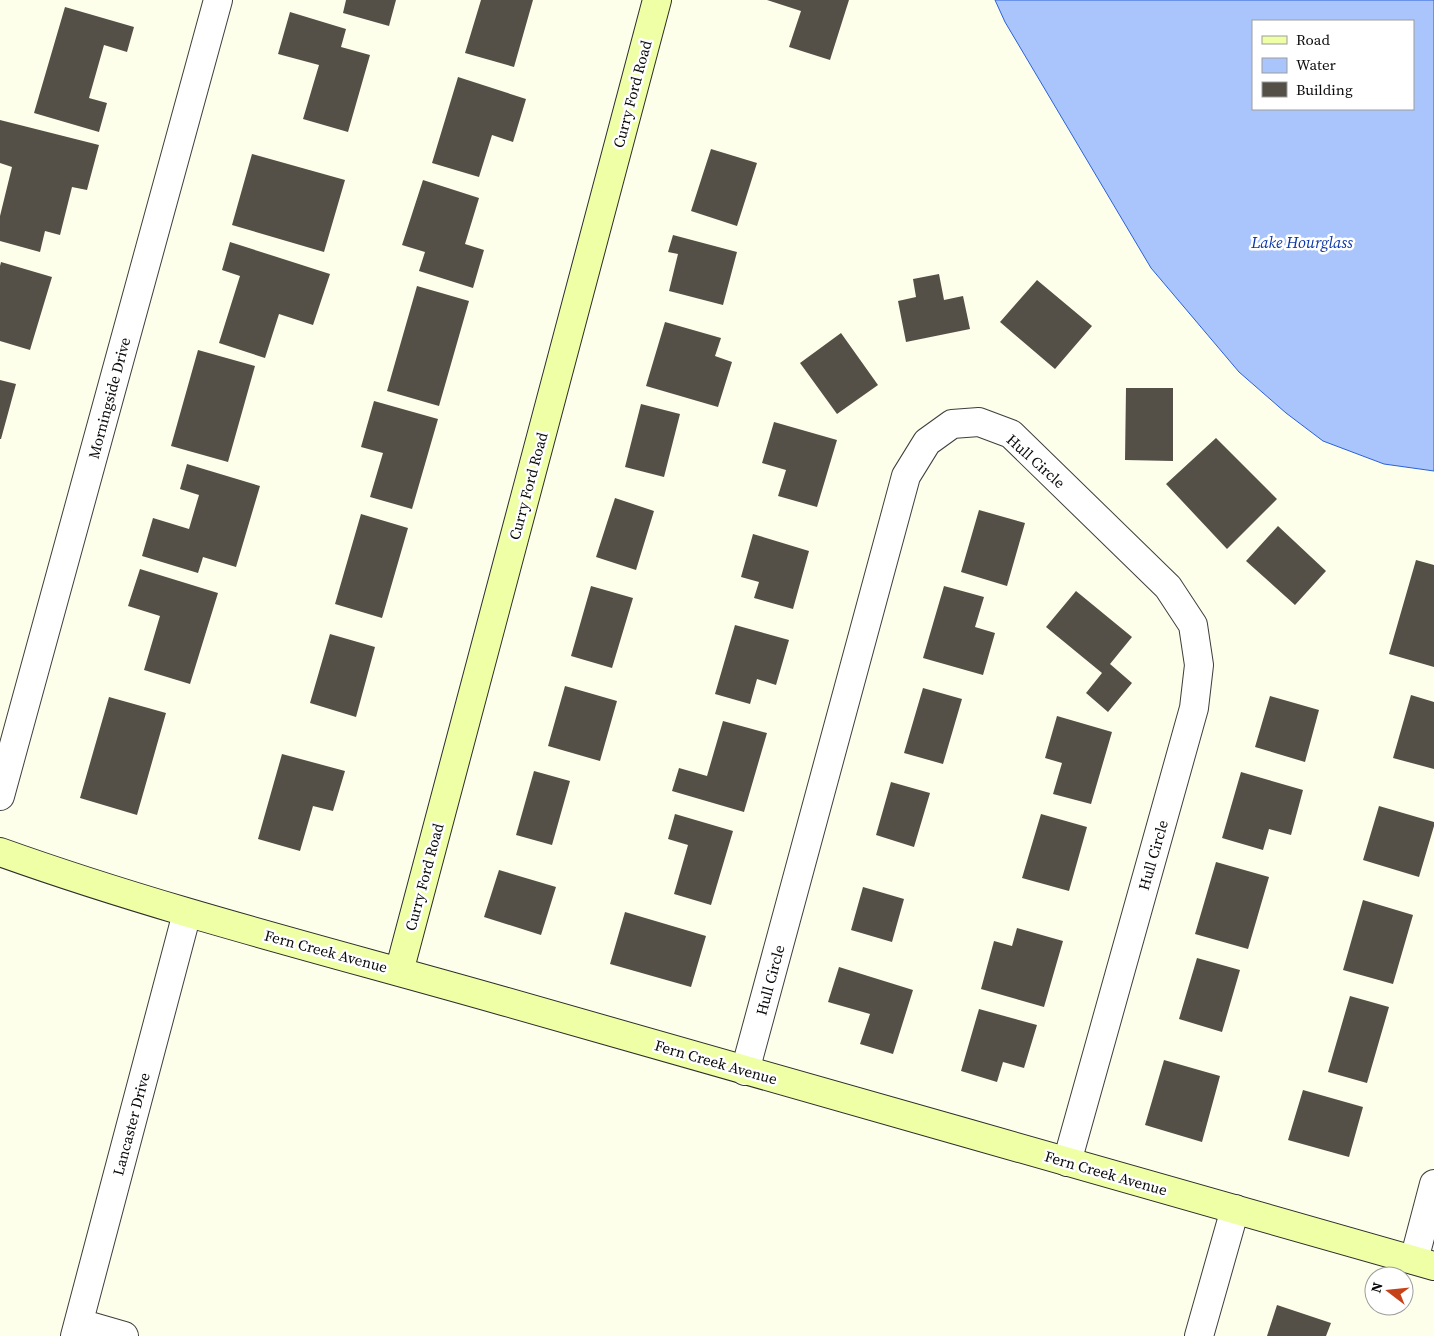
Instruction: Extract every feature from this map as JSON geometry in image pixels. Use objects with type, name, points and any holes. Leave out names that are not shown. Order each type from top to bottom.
[{"type":"street","name":"Morningside Drive","points":[[0,796],[218,0]]},
{"type":"street","name":"Curry Ford Road","points":[[399,972],[657,0]]},
{"type":"street","name":"Hull Circle","points":[[745,1071],[906,476],[927,442],[952,424],[978,422],[1011,434],[1168,587],[1193,626],[1199,666],[1194,708],[1067,1162]]},
{"type":"street","name":"Fern Creek Avenue","points":[[0,852],[60,874],[187,913],[1424,1263]]},
{"type":"street","name":"Lancaster Drive","points":[[77,1330],[187,913]]},
{"type":"street","points":[[1424,1263],[1434,1184]]},
{"type":"street","points":[[1199,1336],[1235,1209]]},
{"type":"street","points":[[77,1330],[124,1336]]},
{"type":"water","name":"Lake Hourglass","points":[[995,0],[1434,0],[1434,471],[1384,464],[1323,441],[1286,413],[1239,372],[1151,268],[1005,22]]},
{"type":"building","points":[[346,0],[396,0],[389,26],[343,13]]},
{"type":"building","points":[[481,0],[533,0],[514,67],[465,53]]},
{"type":"building","points":[[767,0],[849,0],[830,60],[789,47],[801,11]]},
{"type":"building","points":[[65,7],[134,27],[127,52],[104,45],[89,98],[107,103],[99,132],[34,113]]},
{"type":"building","points":[[290,12],[346,29],[341,47],[370,55],[348,132],[303,119],[319,65],[278,54]]},
{"type":"building","points":[[458,77],[526,99],[513,142],[492,135],[479,177],[432,163]]},
{"type":"building","points":[[0,120],[99,145],[87,190],[72,187],[60,235],[45,231],[40,252],[0,241],[0,216],[12,167],[0,163]]},
{"type":"building","points":[[711,149],[757,163],[737,226],[691,211]]},
{"type":"building","points":[[252,154],[345,180],[324,252],[232,225]]},
{"type":"building","points":[[423,180],[479,198],[465,244],[484,250],[473,288],[419,271],[425,252],[402,245]]},
{"type":"building","points":[[673,235],[737,252],[723,305],[669,291],[678,254],[668,252]]},
{"type":"building","points":[[230,242],[330,274],[313,325],[279,314],[265,358],[219,343],[240,276],[222,270]]},
{"type":"building","points":[[1,262],[52,277],[30,350],[0,341]]},
{"type":"building","points":[[939,274],[944,300],[963,296],[970,329],[906,342],[898,301],[916,297],[913,279]]},
{"type":"building","points":[[1037,280],[1092,326],[1055,369],[1000,322]]},
{"type":"building","points":[[417,286],[469,301],[439,406],[387,391]]},
{"type":"building","points":[[665,322],[721,338],[715,356],[732,362],[718,407],[646,386]]},
{"type":"building","points":[[841,333],[878,385],[837,414],[800,363]]},
{"type":"building","points":[[198,350],[255,366],[228,462],[171,446]]},
{"type":"building","points":[[0,380],[16,384],[1,439],[0,439]]},
{"type":"building","points":[[1126,388],[1173,388],[1173,461],[1125,460]]},
{"type":"building","points":[[374,401],[438,419],[412,509],[370,497],[383,453],[361,447]]},
{"type":"building","points":[[641,404],[680,414],[664,477],[625,467]]},
{"type":"building","points":[[774,422],[837,440],[817,507],[778,496],[786,470],[762,463]]},
{"type":"building","points":[[1216,438],[1277,499],[1227,549],[1166,484]]},
{"type":"building","points":[[187,464],[260,486],[236,567],[203,557],[198,573],[142,556],[153,518],[189,529],[199,495],[180,489]]},
{"type":"building","points":[[615,498],[654,511],[636,570],[596,557]]},
{"type":"building","points":[[979,510],[1025,523],[1007,586],[961,572]]},
{"type":"building","points":[[361,514],[408,528],[382,618],[335,604]]},
{"type":"building","points":[[1278,526],[1326,571],[1295,605],[1246,561]]},
{"type":"building","points":[[753,534],[809,551],[793,609],[754,598],[759,582],[741,577]]},
{"type":"building","points":[[1416,560],[1434,565],[1434,667],[1389,654]]},
{"type":"building","points":[[140,569],[218,593],[190,684],[144,670],[160,616],[128,606]]},
{"type":"building","points":[[591,586],[633,598],[612,668],[571,656]]},
{"type":"building","points":[[944,586],[984,597],[975,627],[995,633],[983,675],[923,658]]},
{"type":"building","points":[[1076,591],[1132,637],[1110,664],[1132,683],[1108,712],[1086,693],[1102,673],[1046,627]]},
{"type":"building","points":[[735,625],[789,640],[776,685],[757,679],[750,704],[715,694]]},
{"type":"building","points":[[330,634],[375,647],[356,717],[310,703]]},
{"type":"building","points":[[565,686],[617,701],[600,761],[548,746]]},
{"type":"building","points":[[923,688],[962,699],[943,764],[904,753]]},
{"type":"building","points":[[1411,695],[1434,702],[1434,769],[1393,758]]},
{"type":"building","points":[[1270,696],[1319,710],[1305,762],[1255,747]]},
{"type":"building","points":[[109,697],[166,713],[137,815],[80,798]]},
{"type":"building","points":[[1057,716],[1112,732],[1091,804],[1053,794],[1062,763],[1045,758]]},
{"type":"building","points":[[723,721],[767,733],[744,812],[672,791],[679,768],[707,776]]},
{"type":"building","points":[[282,754],[345,771],[333,811],[313,806],[300,851],[258,839]]},
{"type":"building","points":[[534,771],[570,781],[552,845],[516,835]]},
{"type":"building","points":[[1241,772],[1303,790],[1291,835],[1269,829],[1263,850],[1222,838]]},
{"type":"building","points":[[891,782],[930,793],[914,847],[876,835]]},
{"type":"building","points":[[1379,806],[1434,822],[1419,877],[1363,860]]},
{"type":"building","points":[[675,814],[733,831],[711,905],[674,894],[688,845],[668,839]]},
{"type":"building","points":[[1041,814],[1087,827],[1069,891],[1022,878]]},
{"type":"building","points":[[1216,862],[1269,877],[1248,949],[1195,934]]},
{"type":"building","points":[[499,870],[556,887],[541,935],[484,917]]},
{"type":"building","points":[[863,887],[904,899],[892,942],[851,930]]},
{"type":"building","points":[[1363,900],[1413,915],[1393,984],[1343,970]]},
{"type":"building","points":[[625,912],[706,936],[691,987],[610,964]]},
{"type":"building","points":[[1017,928],[1063,941],[1044,1007],[981,989],[994,941],[1012,946]]},
{"type":"building","points":[[1197,958],[1240,970],[1222,1032],[1179,1019]]},
{"type":"building","points":[[839,967],[913,990],[893,1054],[860,1044],[870,1014],[828,1002]]},
{"type":"building","points":[[1350,996],[1389,1007],[1367,1083],[1328,1072]]},
{"type":"building","points":[[979,1009],[1037,1025],[1024,1068],[1003,1062],[997,1082],[961,1071]]},
{"type":"building","points":[[1164,1060],[1220,1076],[1202,1142],[1145,1125]]},
{"type":"building","points":[[1303,1090],[1363,1107],[1349,1157],[1288,1140]]},
{"type":"building","points":[[1277,1305],[1331,1323],[1326,1336],[1267,1336]]}]
